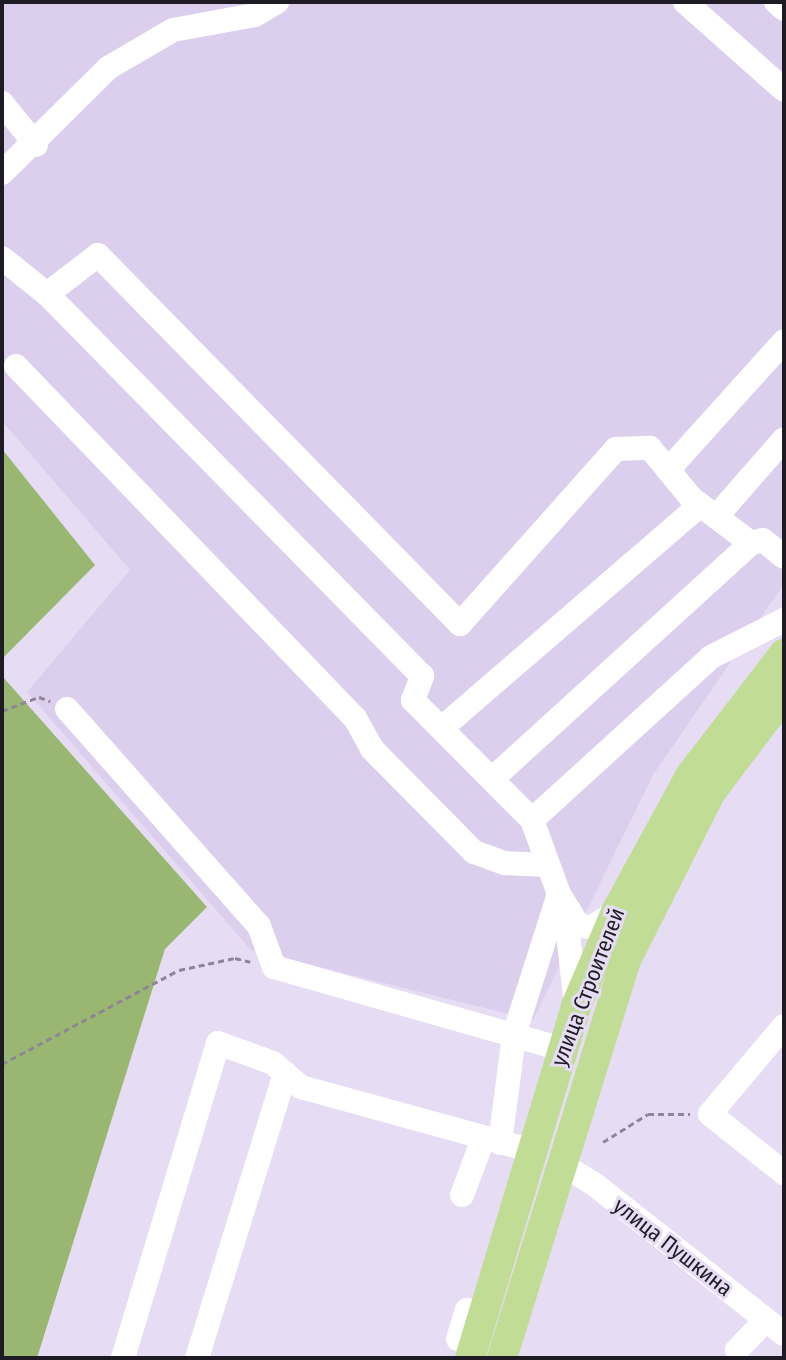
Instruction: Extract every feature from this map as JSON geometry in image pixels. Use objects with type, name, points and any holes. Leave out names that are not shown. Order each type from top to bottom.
[{"type":"main road","name":"улица Строителей","points":[[464,1348],[483,1315],[530,1150],[576,1006],[616,912],[690,776],[784,654]]},
{"type":"main road","name":"улица Строителей","points":[[502,1358],[605,1017],[654,898],[711,792],[784,695]]},
{"type":"main road","points":[[530,1150],[560,1163]]},
{"type":"street","points":[[2,173],[36,145],[108,68],[173,30],[255,15],[277,2]]},
{"type":"street","points":[[685,2],[784,90]]},
{"type":"street","points":[[776,2],[784,9]]},
{"type":"street","points":[[2,103],[36,145]]},
{"type":"street","points":[[47,294],[98,255],[460,624],[616,449],[650,448],[708,511],[751,543]]},
{"type":"street","points":[[2,258],[47,294],[422,676],[413,700],[532,820],[546,865],[562,901],[579,926],[592,927],[616,912]]},
{"type":"street","points":[[668,470],[784,341]]},
{"type":"street","points":[[16,366],[355,718],[372,749],[474,852],[505,863],[546,865]]},
{"type":"street","points":[[443,727],[708,511],[784,439]]},
{"type":"street","points":[[492,779],[623,654],[751,543],[763,540],[783,555]]},
{"type":"street","points":[[532,820],[711,657],[784,620]]},
{"type":"street","points":[[67,709],[259,926],[274,967],[562,1049]]},
{"type":"street","points":[[562,901],[576,1006]]},
{"type":"street","points":[[462,1195],[491,1141],[514,1035],[562,901]]},
{"type":"street","points":[[784,1026],[710,1114],[784,1173]]},
{"type":"street","points":[[123,1358],[218,1043],[273,1063],[301,1087],[530,1150]]},
{"type":"street","points":[[197,1358],[285,1073]]},
{"type":"street","name":"улица Пушкина","points":[[560,1163],[594,1184],[775,1327]]},
{"type":"street","points":[[737,1350],[775,1327]]},
{"type":"path","points":[[2,711],[39,697],[67,709]]},
{"type":"path","points":[[2,1064],[179,970],[235,958],[274,967]]},
{"type":"path","points":[[603,1142],[648,1114],[710,1114]]},
{"type":"shaded area","points":[[2,2],[784,2],[784,584],[653,775],[533,1020],[251,950],[27,692],[130,570],[2,421]]},
{"type":"green space","points":[[2,449],[95,565],[2,659]]},
{"type":"green space","points":[[2,676],[207,907],[165,949],[37,1358],[2,1358]]}]
